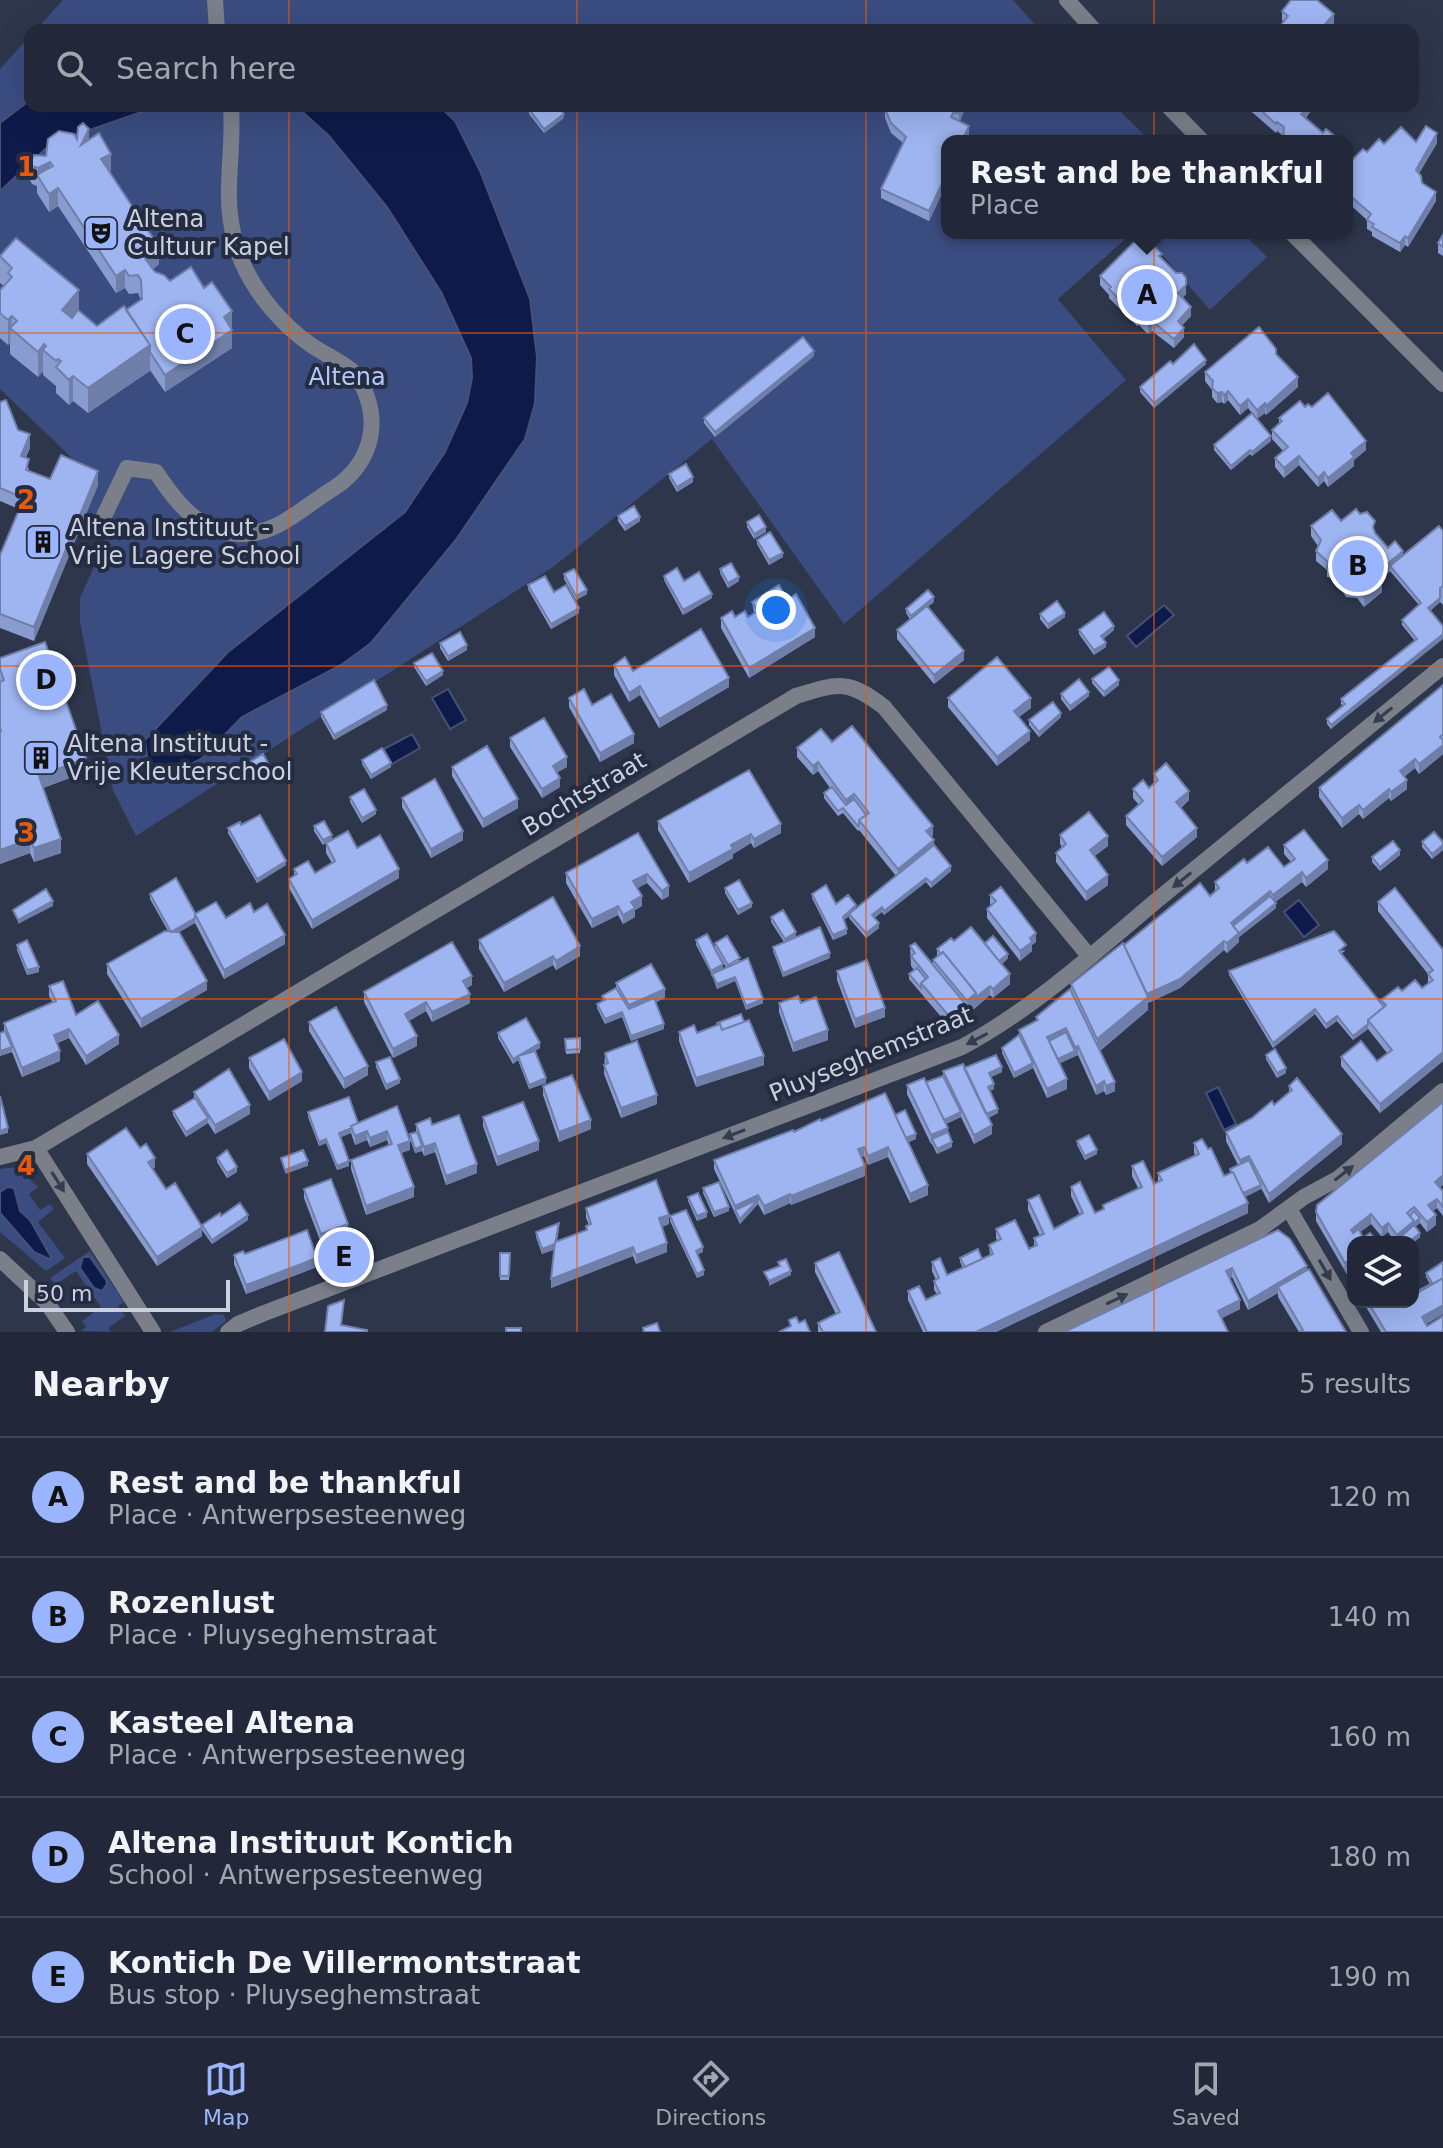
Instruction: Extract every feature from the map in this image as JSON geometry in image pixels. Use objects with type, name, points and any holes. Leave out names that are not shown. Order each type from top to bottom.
[{"type":"street","points":[[215,0],[217,24]]},
{"type":"street","points":[[1067,0],[1089,24]]},
{"type":"street","points":[[104,516],[127,468],[156,472],[184,511],[207,528],[239,534],[273,529],[343,483],[357,469],[366,452],[372,416],[363,386],[353,372],[308,343],[274,313],[243,264],[227,203],[231,112]]},
{"type":"street","points":[[1174,112],[1196,135]]},
{"type":"street","points":[[1298,239],[1443,384]]},
{"type":"street","name":"Pluyseghemstraat","points":[[228,1332],[262,1314],[962,1047],[1010,1020],[1443,666]]},
{"type":"street","name":"Bochtstraat","points":[[0,1157],[36,1148],[796,696],[828,686],[849,685],[884,707],[1089,956]]},
{"type":"street","points":[[1046,1332],[1245,1238],[1339,1178],[1443,1091]]},
{"type":"street","points":[[36,1148],[153,1332]]},
{"type":"street","points":[[1289,1209],[1361,1332]]},
{"type":"street","points":[[0,1259],[47,1303],[67,1332]]},
{"type":"green space","points":[[63,0],[1013,0],[1035,24],[41,24]]},
{"type":"green space","name":"Altena","points":[[24,43],[24,112],[1121,112],[1144,135],[941,135],[941,239],[1125,239],[1058,299],[1126,380],[844,624],[712,439],[553,567],[136,836],[113,790],[80,622],[80,598],[111,528],[86,516],[98,483],[0,389],[0,69]]},
{"type":"green space","points":[[1148,239],[1249,239],[1267,257],[1210,310]]},
{"type":"green space","points":[[17,1167],[38,1187],[29,1194],[40,1210],[50,1204],[54,1209],[38,1222],[65,1258],[46,1271],[0,1232],[0,1169]]},
{"type":"green space","points":[[90,1251],[124,1302],[118,1306],[125,1316],[108,1328],[111,1332],[81,1331],[86,1327],[82,1321],[101,1307],[76,1271],[55,1285],[50,1278]]},
{"type":"green space","points":[[215,1314],[224,1315],[226,1321],[212,1332],[170,1332]]},
{"type":"shaded area","points":[[24,105],[24,112],[142,112],[52,143],[0,191],[0,123]]},
{"type":"shaded area","points":[[303,112],[445,112],[455,121],[480,171],[530,299],[537,357],[535,403],[525,439],[455,541],[371,643],[341,665],[242,717],[201,759],[181,769],[156,768],[147,757],[145,740],[228,652],[405,512],[445,452],[467,403],[472,378],[471,358],[441,292],[387,207],[329,136]]},
{"type":"shaded area","points":[[1164,605],[1174,615],[1136,647],[1127,636]]},
{"type":"shaded area","points":[[448,689],[466,720],[450,729],[432,698]]},
{"type":"shaded area","points":[[412,734],[420,748],[392,764],[384,749]]},
{"type":"shaded area","points":[[1299,900],[1319,925],[1304,937],[1284,912]]},
{"type":"shaded area","points":[[1218,1087],[1236,1124],[1224,1130],[1206,1093]]},
{"type":"shaded area","points":[[8,1187],[14,1188],[20,1211],[30,1220],[51,1257],[49,1259],[34,1252],[0,1213],[0,1192]]},
{"type":"shaded area","points":[[83,1257],[90,1257],[106,1280],[102,1291],[94,1288],[80,1268]]},
{"type":"building","points":[[1291,0],[1317,0],[1334,14],[1325,24],[1282,24],[1288,16],[1282,11]]},
{"type":"building","points":[[531,112],[562,112],[564,114],[544,129]]},
{"type":"building","points":[[886,112],[960,112],[953,113],[951,117],[969,126],[965,135],[941,135],[941,186],[929,211],[881,189],[906,137],[891,123]]},
{"type":"building","points":[[1263,112],[1302,112],[1301,114],[1323,133],[1326,129],[1334,135],[1283,135],[1284,127]]},
{"type":"building","points":[[83,123],[89,129],[81,145],[99,133],[111,154],[101,159],[159,247],[144,257],[155,272],[170,281],[191,267],[204,288],[212,282],[232,311],[224,317],[232,330],[165,375],[150,352],[150,345],[126,310],[142,299],[138,275],[129,276],[125,270],[116,276],[58,188],[49,194],[37,175],[53,166],[50,162],[38,168],[30,162],[34,155],[46,156],[48,139],[59,131],[74,134],[77,139],[78,127]]},
{"type":"building","points":[[1426,126],[1437,133],[1416,170],[1422,183],[1436,192],[1408,238],[1405,236],[1400,243],[1372,227],[1374,224],[1367,220],[1371,214],[1353,198],[1353,159],[1363,149],[1367,152],[1379,139],[1384,144],[1401,127],[1416,142]]},
{"type":"building","points":[[16,238],[79,290],[62,310],[72,318],[78,310],[97,326],[124,306],[150,345],[88,388],[73,376],[69,380],[56,367],[61,361],[56,361],[43,350],[44,344],[38,352],[10,328],[17,321],[12,316],[8,320],[0,313],[0,290],[12,277],[8,273],[12,268],[0,256]]},
{"type":"building","points":[[1137,239],[1147,239],[1176,273],[1182,273],[1186,278],[1186,285],[1178,293],[1191,307],[1178,321],[1184,328],[1174,339],[1152,321],[1148,325],[1109,289],[1111,287],[1100,276]]},
{"type":"building","points":[[1259,327],[1276,349],[1276,354],[1298,377],[1266,406],[1265,403],[1257,410],[1248,399],[1240,406],[1228,391],[1224,395],[1217,393],[1212,388],[1213,381],[1205,372]]},
{"type":"building","points":[[803,337],[814,351],[715,432],[704,418]]},
{"type":"building","points":[[1194,344],[1206,360],[1154,403],[1140,387],[1170,361],[1173,364]]},
{"type":"building","points":[[1328,393],[1366,441],[1351,453],[1354,457],[1328,478],[1324,472],[1318,478],[1299,456],[1284,468],[1275,458],[1288,447],[1272,430],[1282,421],[1279,418],[1300,401],[1305,407],[1308,404],[1312,407]]},
{"type":"building","name":"Altena Instituut - Vrije Lagere School","points":[[6,400],[18,430],[30,434],[21,456],[29,459],[26,470],[50,479],[61,455],[98,471],[34,627],[0,614],[0,555],[24,498],[0,488],[0,402]]},
{"type":"building","points":[[1252,413],[1271,436],[1231,466],[1214,445]]},
{"type":"building","points":[[686,464],[693,477],[677,487],[669,474]]},
{"type":"building","points":[[634,506],[640,517],[625,526],[618,516]]},
{"type":"building","points":[[1356,509],[1360,514],[1367,512],[1375,521],[1375,533],[1388,548],[1395,541],[1403,551],[1375,574],[1382,583],[1364,597],[1357,589],[1346,588],[1334,569],[1327,568],[1328,562],[1316,551],[1321,540],[1311,526],[1332,510],[1341,521]]},
{"type":"building","points":[[759,515],[766,527],[754,534],[747,522]]},
{"type":"building","points":[[1439,526],[1443,531],[1443,586],[1440,588],[1440,598],[1428,608],[1443,626],[1443,634],[1331,725],[1327,719],[1345,704],[1341,699],[1417,639],[1402,620],[1421,603],[1390,566]]},
{"type":"building","points":[[770,532],[783,553],[769,560],[757,540]]},
{"type":"building","points":[[731,563],[739,577],[728,583],[720,569]]},
{"type":"building","points":[[677,568],[684,581],[699,572],[712,594],[683,610],[664,576]]},
{"type":"building","points":[[574,569],[587,590],[576,596],[564,574]]},
{"type":"building","points":[[545,576],[554,592],[566,585],[579,608],[551,624],[528,585]]},
{"type":"building","points":[[779,585],[787,600],[796,594],[815,628],[749,668],[721,618],[732,611],[735,617],[745,611],[748,617],[758,611],[752,602]]},
{"type":"building","points":[[928,590],[934,597],[911,616],[906,609]]},
{"type":"building","points":[[1057,601],[1065,613],[1048,624],[1040,614]]},
{"type":"building","points":[[927,606],[964,651],[934,675],[897,630]]},
{"type":"building","points":[[1104,612],[1114,626],[1101,636],[1106,643],[1094,650],[1079,630]]},
{"type":"building","points":[[701,629],[729,678],[659,719],[640,686],[629,693],[614,665],[625,657],[633,671]]},
{"type":"building","points":[[460,632],[467,645],[448,656],[440,643]]},
{"type":"building","name":"Altena Instituut - Vrije Kleuterschool","points":[[45,642],[86,758],[39,776],[61,839],[34,848],[30,839],[0,850],[0,682],[4,680],[0,658]]},
{"type":"building","points":[[432,653],[443,671],[426,681],[414,663]]},
{"type":"building","points":[[997,657],[1031,698],[1014,711],[1030,731],[997,757],[948,698]]},
{"type":"building","points":[[1109,667],[1119,680],[1104,692],[1092,679]]},
{"type":"building","points":[[1079,679],[1089,692],[1070,706],[1061,694]]},
{"type":"building","points":[[374,680],[387,705],[334,735],[321,712]]},
{"type":"building","points":[[1443,685],[1443,734],[1440,737],[1443,745],[1419,764],[1415,759],[1400,771],[1407,780],[1391,792],[1389,789],[1363,810],[1359,805],[1342,818],[1319,788]]},
{"type":"building","points":[[584,689],[592,705],[611,694],[634,734],[600,753],[569,698]]},
{"type":"building","points":[[1053,702],[1061,713],[1039,732],[1029,720]]},
{"type":"building","points":[[544,718],[567,757],[553,766],[560,778],[542,789],[510,738]]},
{"type":"building","points":[[852,726],[933,826],[926,831],[934,840],[898,869],[859,820],[869,813],[854,794],[846,800],[818,762],[813,766],[797,748],[821,729],[832,742]]},
{"type":"building","points":[[487,746],[518,799],[483,819],[452,767]]},
{"type":"building","points":[[382,748],[391,763],[371,775],[362,760]]},
{"type":"building","points":[[263,754],[273,772],[261,779],[251,761]]},
{"type":"building","points":[[1166,763],[1189,791],[1176,802],[1197,828],[1162,857],[1126,816],[1143,801],[1133,789],[1143,780],[1149,788],[1158,780],[1154,774]]},
{"type":"building","points":[[749,770],[781,824],[754,839],[751,834],[731,845],[733,849],[689,873],[658,821]]},
{"type":"building","points":[[435,779],[463,831],[431,849],[402,798]]},
{"type":"building","points":[[832,787],[846,805],[854,799],[866,815],[859,820],[858,826],[843,808],[838,811],[824,793]]},
{"type":"building","points":[[364,789],[376,810],[362,818],[350,797]]},
{"type":"building","points":[[1089,812],[1108,836],[1090,850],[1108,875],[1086,892],[1056,853],[1066,844],[1060,835]]},
{"type":"building","points":[[260,815],[286,861],[257,879],[228,828]]},
{"type":"building","points":[[324,821],[332,835],[323,840],[314,826]]},
{"type":"building","points":[[1304,830],[1328,860],[1306,878],[1302,872],[1273,895],[1270,891],[1231,923],[1239,933],[1227,943],[1224,941],[1180,979],[1147,994],[1124,945],[1200,883],[1210,896],[1219,888],[1215,882],[1244,859],[1247,863],[1268,847],[1284,867],[1295,859],[1284,845]]},
{"type":"building","points":[[348,831],[357,848],[380,835],[399,869],[312,920],[289,879],[297,874],[294,869],[308,861],[315,873],[335,861],[326,843]]},
{"type":"building","points":[[1434,832],[1443,845],[1432,854],[1422,842]]},
{"type":"building","points":[[638,833],[669,886],[662,891],[647,874],[633,881],[642,896],[631,902],[635,908],[623,915],[618,906],[592,919],[566,873]]},
{"type":"building","points":[[1393,841],[1400,850],[1380,867],[1372,857]]},
{"type":"building","points":[[934,845],[951,866],[931,883],[926,878],[884,911],[882,907],[872,915],[879,923],[866,933],[849,914]]},
{"type":"building","points":[[176,878],[195,918],[171,932],[150,894]]},
{"type":"building","points":[[739,880],[752,903],[738,910],[725,888]]},
{"type":"building","points":[[826,885],[836,904],[848,895],[856,905],[843,917],[847,929],[833,935],[812,894]]},
{"type":"building","points":[[1001,887],[1036,933],[1030,938],[1032,942],[1020,951],[987,909],[996,901],[990,895]]},
{"type":"building","points":[[1395,888],[1443,950],[1443,1052],[1380,1104],[1341,1057],[1361,1041],[1377,1061],[1392,1050],[1368,1020],[1386,1005],[1381,1000],[1398,987],[1402,991],[1415,980],[1422,988],[1433,980],[1428,974],[1433,970],[1378,902]]},
{"type":"building","points":[[46,889],[53,901],[18,920],[13,910]]},
{"type":"building","points":[[1270,896],[1276,903],[1239,933],[1233,926]]},
{"type":"building","points":[[553,897],[580,946],[556,961],[553,956],[504,983],[479,940]]},
{"type":"building","points":[[216,902],[226,918],[250,903],[254,912],[267,904],[285,935],[224,970],[195,914]]},
{"type":"building","points":[[783,910],[796,932],[785,939],[771,917]]},
{"type":"building","points":[[820,927],[830,953],[783,973],[773,947]]},
{"type":"building","points":[[971,927],[1010,974],[993,989],[990,986],[976,997],[943,952],[941,954],[937,949],[951,938],[954,941]]},
{"type":"building","points":[[165,931],[179,932],[207,981],[141,1019],[107,964]]},
{"type":"building","points":[[1334,931],[1346,945],[1339,951],[1384,1007],[1353,1036],[1337,1016],[1326,1024],[1315,1009],[1273,1043],[1229,971]]},
{"type":"building","points":[[707,934],[723,964],[711,971],[696,940]]},
{"type":"building","points":[[727,936],[740,958],[728,965],[715,943]]},
{"type":"building","points":[[993,936],[1008,954],[999,961],[985,943]]},
{"type":"building","points":[[27,940],[39,967],[27,970],[17,945]]},
{"type":"building","points":[[452,942],[472,976],[463,981],[470,994],[432,1012],[426,1002],[405,1014],[417,1036],[393,1049],[364,992]]},
{"type":"building","points":[[915,943],[967,1006],[948,1015],[921,983],[928,977],[911,956],[915,953],[910,946]]},
{"type":"building","points":[[1123,943],[1148,997],[1097,1039],[1071,984]]},
{"type":"building","points":[[943,952],[976,993],[967,1001],[933,960]]},
{"type":"building","points":[[748,958],[763,999],[746,1006],[735,977],[717,984],[712,974]]},
{"type":"building","points":[[867,960],[885,1008],[855,1019],[837,971]]},
{"type":"building","points":[[651,964],[665,989],[629,1005],[616,983]]},
{"type":"building","points":[[917,968],[926,979],[921,983],[921,988],[909,974]]},
{"type":"building","points":[[63,981],[76,1015],[98,1001],[119,1035],[86,1056],[69,1029],[54,1035],[60,1051],[22,1068],[4,1023],[56,1001],[49,986]]},
{"type":"building","points":[[616,988],[629,1009],[654,998],[664,1024],[631,1036],[622,1012],[605,1019],[597,1004],[605,1000],[602,996]]},
{"type":"building","points":[[1070,989],[1115,1082],[1106,1086],[1104,1081],[1096,1086],[1066,1028],[1047,1037],[1067,1079],[1047,1089],[1019,1030],[1038,1020],[1036,1017]]},
{"type":"building","points":[[798,996],[801,1003],[816,997],[828,1030],[793,1043],[779,1003]]},
{"type":"building","points":[[336,1007],[368,1066],[344,1079],[309,1022]]},
{"type":"building","points":[[741,1014],[744,1022],[722,1030],[717,1023]]},
{"type":"building","points":[[526,1018],[540,1043],[513,1059],[498,1033]]},
{"type":"building","points":[[749,1020],[764,1056],[696,1078],[679,1032],[694,1025],[697,1033],[720,1024],[722,1030]]},
{"type":"building","points":[[5,1031],[12,1047],[0,1051],[0,1033]]},
{"type":"building","points":[[1066,1032],[1075,1051],[1058,1059],[1049,1041]]},
{"type":"building","points":[[1019,1035],[1033,1063],[1014,1073],[1002,1048]]},
{"type":"building","points":[[580,1038],[580,1049],[566,1050],[565,1039]]},
{"type":"building","points":[[284,1039],[302,1072],[269,1092],[249,1058]]},
{"type":"building","points":[[637,1041],[657,1095],[621,1108],[604,1065],[608,1063],[605,1053]]},
{"type":"building","points":[[1275,1049],[1286,1068],[1277,1073],[1266,1055]]},
{"type":"building","points":[[535,1051],[546,1078],[529,1085],[518,1056]]},
{"type":"building","points":[[996,1055],[1002,1067],[989,1073],[994,1084],[988,1087],[998,1109],[986,1114],[964,1068]]},
{"type":"building","points":[[390,1057],[400,1079],[386,1085],[376,1062]]},
{"type":"building","points":[[963,1064],[992,1125],[974,1135],[943,1071]]},
{"type":"building","points":[[229,1069],[250,1105],[215,1125],[194,1092]]},
{"type":"building","points":[[572,1075],[591,1120],[559,1132],[543,1086]]},
{"type":"building","points":[[943,1076],[961,1112],[944,1120],[926,1082]]},
{"type":"building","points":[[924,1078],[948,1128],[931,1135],[907,1085]]},
{"type":"building","points":[[1297,1078],[1342,1134],[1269,1194],[1249,1156],[1240,1160],[1226,1132],[1252,1118],[1272,1101],[1274,1105],[1292,1090],[1289,1086]]},
{"type":"building","points":[[885,1093],[928,1185],[910,1194],[888,1147],[868,1156],[864,1147],[858,1149],[865,1166],[764,1206],[758,1195],[735,1206],[714,1160],[794,1132]]},
{"type":"building","points":[[0,1096],[8,1128],[0,1131]]},
{"type":"building","points":[[349,1097],[358,1123],[339,1133],[349,1161],[337,1166],[326,1139],[319,1142],[308,1112]]},
{"type":"building","points":[[195,1098],[208,1118],[186,1132],[173,1111]]},
{"type":"building","points":[[523,1102],[539,1141],[497,1157],[483,1117]]},
{"type":"building","points":[[1443,1102],[1443,1175],[1435,1182],[1443,1191],[1443,1207],[1437,1199],[1428,1205],[1436,1215],[1427,1222],[1414,1207],[1407,1213],[1414,1221],[1397,1235],[1388,1223],[1382,1228],[1371,1214],[1351,1230],[1353,1233],[1359,1229],[1362,1236],[1347,1236],[1345,1263],[1316,1212],[1317,1205]]},
{"type":"building","points":[[397,1106],[410,1141],[398,1145],[414,1187],[366,1206],[351,1160],[392,1144],[387,1131],[370,1138],[367,1131],[355,1136],[351,1126]]},
{"type":"building","points":[[905,1110],[916,1134],[906,1138],[895,1115]]},
{"type":"building","points":[[459,1115],[477,1164],[446,1176],[435,1143],[424,1147],[416,1124],[430,1118],[432,1125]]},
{"type":"building","points":[[126,1128],[140,1148],[146,1144],[155,1158],[148,1162],[166,1189],[175,1183],[202,1227],[157,1257],[87,1154]]},
{"type":"building","points":[[417,1132],[422,1146],[415,1149],[410,1134]]},
{"type":"building","points":[[948,1132],[952,1142],[937,1149],[932,1139]]},
{"type":"building","points":[[1089,1135],[1097,1150],[1085,1156],[1077,1141]]},
{"type":"building","points":[[1202,1139],[1208,1149],[1211,1148],[1224,1176],[1233,1172],[1248,1203],[976,1332],[927,1332],[908,1291],[919,1286],[926,1300],[940,1293],[934,1281],[939,1278],[932,1262],[940,1258],[947,1275],[993,1254],[989,1245],[1001,1239],[996,1229],[1015,1220],[1029,1249],[1037,1245],[1034,1238],[1044,1234],[1028,1200],[1039,1195],[1054,1229],[1083,1213],[1071,1187],[1080,1182],[1095,1213],[1104,1209],[1103,1205],[1142,1187],[1132,1166],[1143,1161],[1154,1184],[1162,1180],[1158,1173],[1199,1154],[1194,1143]]},
{"type":"building","points":[[227,1150],[237,1167],[227,1173],[217,1158]]},
{"type":"building","points":[[303,1150],[308,1161],[285,1170],[281,1158]]},
{"type":"building","points":[[1249,1160],[1261,1185],[1243,1193],[1230,1169]]},
{"type":"building","points":[[331,1179],[348,1224],[321,1234],[304,1189]]},
{"type":"building","points":[[656,1180],[669,1215],[659,1218],[667,1243],[636,1255],[633,1247],[551,1279],[555,1242],[587,1230],[586,1226],[591,1224],[586,1208]]},
{"type":"building","points":[[719,1182],[729,1207],[714,1212],[703,1188]]},
{"type":"building","points":[[698,1193],[707,1212],[697,1216],[688,1197]]},
{"type":"building","points":[[759,1199],[740,1219],[735,1210]]},
{"type":"building","points":[[240,1203],[248,1215],[212,1240],[202,1225]]},
{"type":"building","points":[[686,1210],[703,1247],[696,1251],[704,1270],[697,1274],[670,1216]]},
{"type":"building","points":[[1414,1211],[1420,1218],[1414,1223],[1410,1216]]},
{"type":"building","points":[[559,1223],[555,1244],[542,1249],[536,1232]]},
{"type":"building","points":[[1414,1225],[1420,1233],[1416,1236],[1402,1236]]},
{"type":"building","points":[[307,1230],[317,1258],[246,1285],[234,1255],[243,1251],[245,1254]]},
{"type":"building","points":[[1278,1230],[1290,1239],[1307,1266],[1248,1301],[1232,1268],[1226,1271],[1240,1300],[1218,1311],[1228,1332],[1064,1332]]},
{"type":"building","points":[[978,1249],[982,1259],[965,1267],[960,1258]]},
{"type":"building","points":[[839,1252],[876,1332],[823,1332],[818,1323],[840,1312],[815,1263]]},
{"type":"building","points":[[500,1253],[510,1253],[509,1276],[500,1276]]},
{"type":"building","points":[[786,1259],[791,1271],[769,1281],[764,1272],[780,1266],[778,1262]]},
{"type":"building","points":[[1443,1262],[1443,1278],[1419,1292],[1432,1283],[1426,1273]]},
{"type":"building","points":[[1309,1269],[1346,1332],[1299,1332],[1303,1330],[1278,1287]]},
{"type":"building","points":[[1443,1278],[1443,1305],[1422,1317],[1427,1326],[1443,1316],[1443,1332],[1386,1332],[1372,1308],[1419,1308],[1419,1292]]},
{"type":"building","points":[[344,1300],[341,1325],[367,1332],[325,1332],[328,1306]]},
{"type":"building","points":[[796,1317],[799,1323],[805,1320],[810,1332],[779,1332],[791,1326],[789,1320]]},
{"type":"building","points":[[657,1323],[660,1332],[644,1332],[643,1328]]},
{"type":"building","points":[[506,1328],[521,1328],[521,1332],[506,1332]]},
{"type":"place","name":"Altena Cultuur Kapel","points":[[101,233]]},
{"type":"place","name":"Rest and be thankful","points":[[1147,295]]},
{"type":"place","name":"Kasteel Altena","points":[[185,334]]},
{"type":"place","name":"Altena Instituut - Vrije Lagere School","points":[[43,542]]},
{"type":"place","name":"Rozenlust","points":[[1358,566]]},
{"type":"place","name":"Altena Instituut Kontich","points":[[46,680]]},
{"type":"place","name":"Altena Instituut - Vrije Kleuterschool","points":[[41,758]]},
{"type":"place","name":"Kontich De Villermontstraat","points":[[344,1257]]}]
